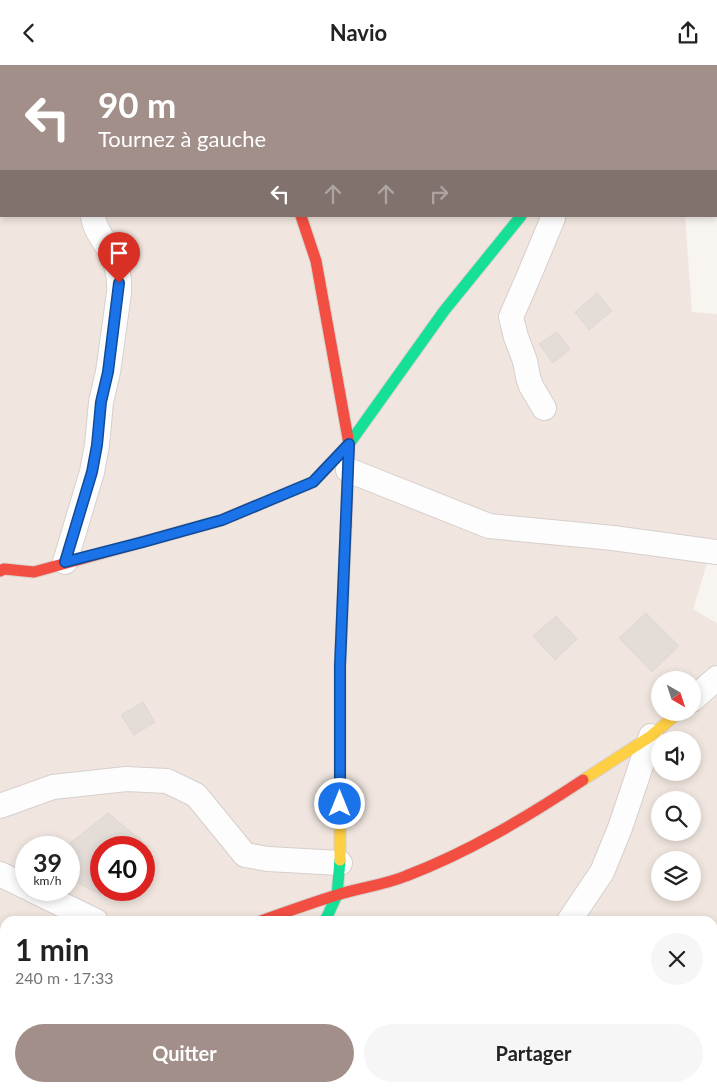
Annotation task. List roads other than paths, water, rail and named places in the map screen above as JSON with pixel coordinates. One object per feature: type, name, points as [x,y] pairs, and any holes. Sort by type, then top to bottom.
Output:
[{"type":"street","points":[[65,562],[92,472],[97,445],[101,402],[108,372],[119,293],[118,269],[93,217]]},
{"type":"street","points":[[301,217],[316,261],[349,444],[340,666],[340,863],[337,895],[327,916]]},
{"type":"street","points":[[0,571],[4,569],[34,571],[222,520],[313,482],[349,444],[444,311],[519,217]]},
{"type":"street","points":[[544,408],[531,387],[525,361],[510,317],[553,217]]},
{"type":"street","points":[[348,470],[489,526],[613,538],[717,552]]},
{"type":"street","points":[[701,692],[717,678]]},
{"type":"street","points":[[657,731],[669,721]]},
{"type":"street","points":[[276,916],[337,895],[405,877],[448,858],[484,840],[556,798],[651,736]]},
{"type":"street","points":[[572,916],[602,872],[620,828],[651,736]]},
{"type":"street","points":[[0,806],[53,787],[126,779],[167,781],[196,795],[245,855],[268,859],[340,863]]},
{"type":"street","points":[[0,873],[15,881]]},
{"type":"street","points":[[55,901],[86,916]]}]
